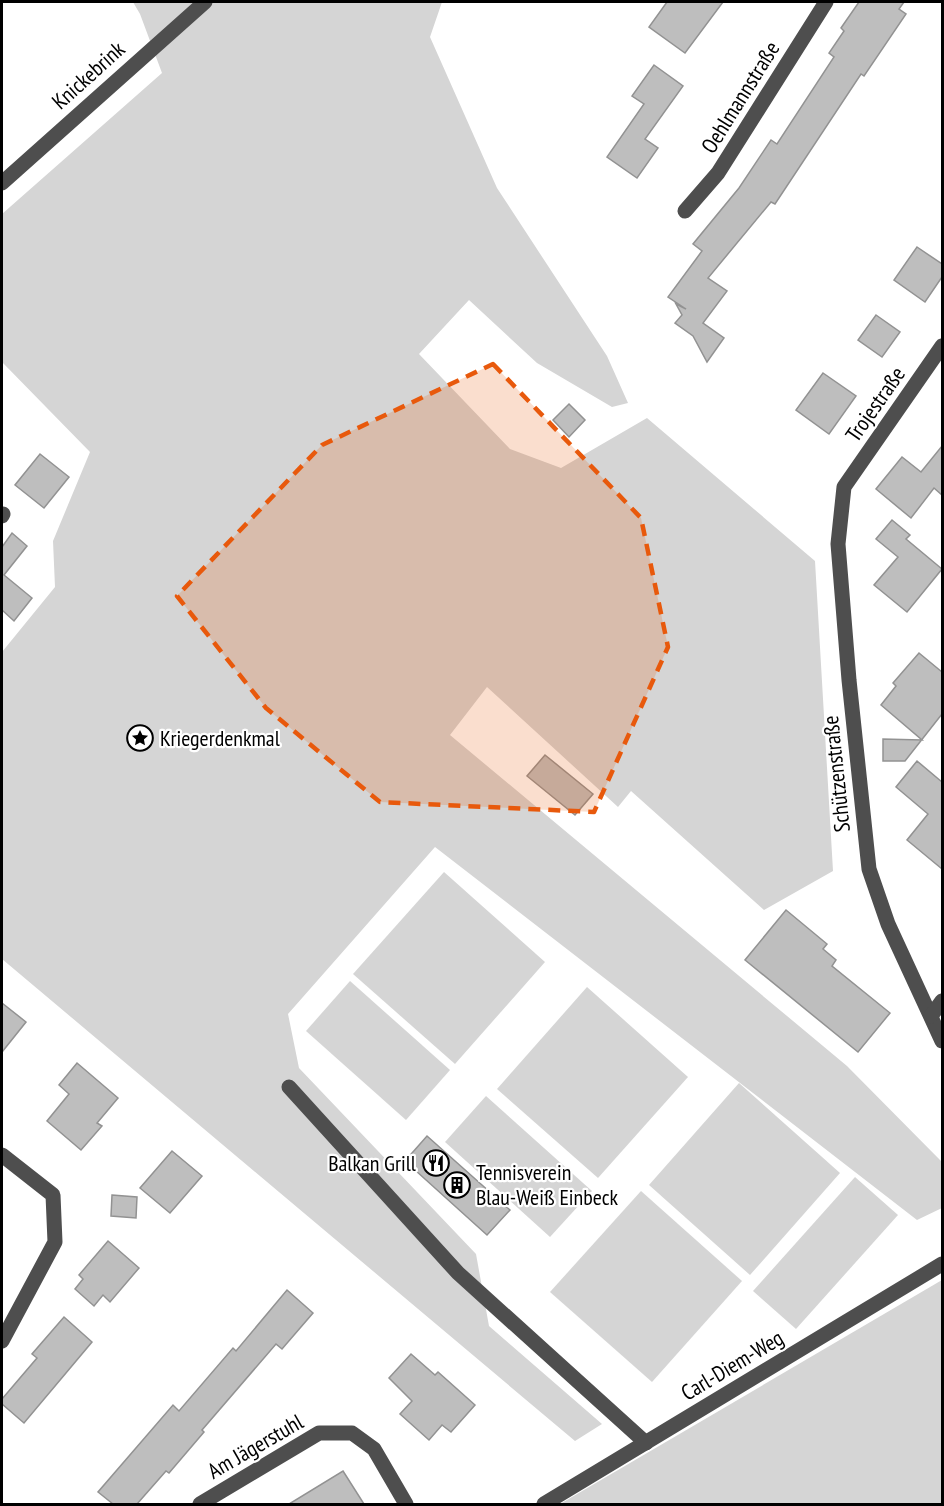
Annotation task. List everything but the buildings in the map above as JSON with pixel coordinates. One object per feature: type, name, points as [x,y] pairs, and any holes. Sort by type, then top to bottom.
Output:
[{"type":"street","name":"Knickebrink","points":[[2,183],[205,2]]},
{"type":"street","name":"Oehlmannstraße","points":[[685,211],[718,172],[826,2]]},
{"type":"street","name":"Trojestraße","points":[[844,487],[942,346]]},
{"type":"street","name":"Schützenstraße","points":[[844,487],[838,544],[849,680],[869,869],[888,924],[942,1041]]},
{"type":"street","points":[[931,1016],[942,1001]]},
{"type":"street","points":[[290,1087],[458,1273],[646,1443]]},
{"type":"street","points":[[2,1155],[53,1195],[55,1242],[2,1341]]},
{"type":"street","name":"Carl-Diem-Weg","points":[[544,1504],[942,1264]]},
{"type":"street","name":"Am Jägerstuhl","points":[[200,1504],[319,1433],[352,1433],[374,1449],[406,1504]]},
{"type":"highlighted area","points":[[493,364],[641,518],[668,647],[594,812],[380,802],[266,708],[177,596],[322,445]]},
{"type":"shaded area","points":[[133,2],[442,2],[430,37],[497,188],[607,356],[628,403],[612,407],[537,363],[469,300],[419,354],[510,449],[561,468],[647,418],[815,561],[833,871],[764,910],[631,791],[618,807],[487,687],[450,735],[847,1066],[942,1162],[942,1208],[917,1220],[435,847],[288,1014],[299,1068],[476,1254],[489,1326],[602,1424],[575,1441],[2,959],[2,652],[55,587],[53,541],[90,452],[2,362],[2,214],[162,73],[140,14]]},
{"type":"shaded area","points":[[444,872],[545,962],[455,1064],[353,974]]},
{"type":"shaded area","points":[[350,981],[450,1070],[406,1120],[306,1031]]},
{"type":"shaded area","points":[[587,987],[688,1077],[598,1178],[497,1089]]},
{"type":"shaded area","points":[[739,1083],[840,1173],[750,1275],[649,1185]]},
{"type":"shaded area","points":[[486,1096],[592,1191],[550,1237],[445,1142]]},
{"type":"shaded area","points":[[855,1177],[898,1215],[796,1329],[753,1291]]},
{"type":"shaded area","points":[[641,1191],[742,1281],[652,1382],[550,1292]]},
{"type":"shaded area","points":[[942,1280],[942,1504],[560,1504]]},
{"type":"place","name":"Kriegerdenkmal","points":[[140,738]]},
{"type":"place","name":"Balkan Grill","points":[[436,1163]]},
{"type":"place","name":"Tennisverein Blau-Weiß Einbeck","points":[[457,1185]]}]
